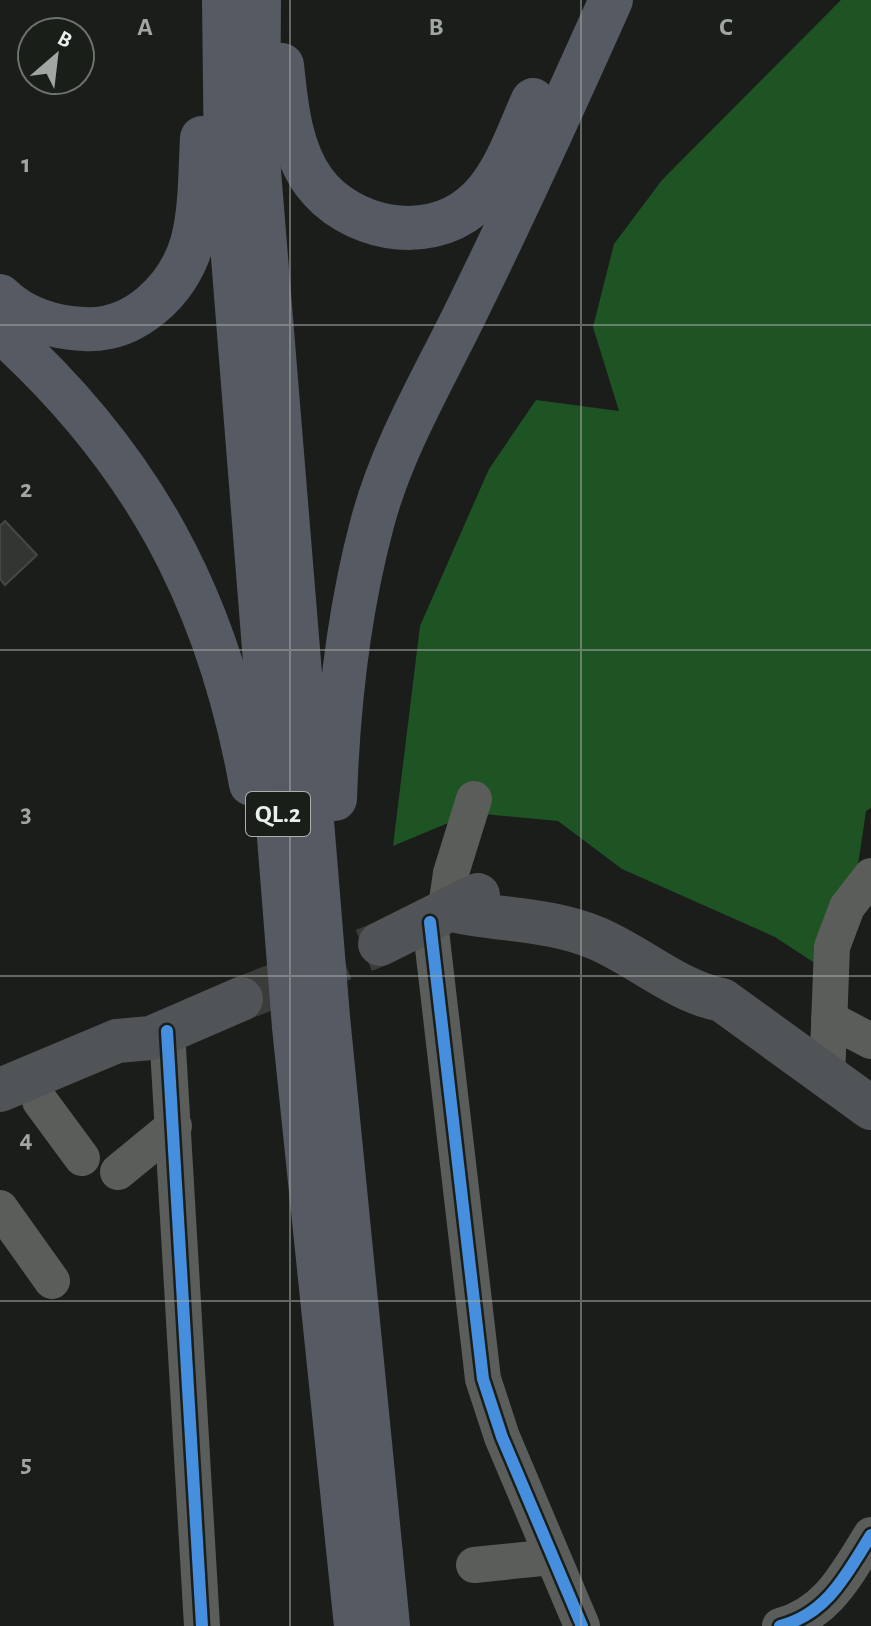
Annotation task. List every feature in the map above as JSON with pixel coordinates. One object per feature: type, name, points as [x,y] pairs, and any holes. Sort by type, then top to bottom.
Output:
[{"type":"highway","points":[[0,296],[11,307],[57,328],[93,330],[131,321],[159,300],[173,280],[191,243],[197,206],[212,0]]},
{"type":"highway","name":"QL.2","points":[[224,0],[226,169],[311,1022],[388,1626]]},
{"type":"highway","name":"QL.2","points":[[259,0],[258,159],[311,1022],[356,1626]]},
{"type":"highway","points":[[275,0],[288,124],[313,181],[337,205],[372,223],[404,230],[440,222],[472,206],[501,171],[579,0]]},
{"type":"highway","points":[[311,1022],[337,714],[353,610],[373,521],[398,452],[530,181],[611,0]]},
{"type":"highway","points":[[0,330],[39,365],[111,447],[162,522],[208,622],[242,734],[311,1022]]},
{"type":"main road","points":[[380,944],[442,915],[472,896],[502,891],[542,894],[574,903],[635,929],[680,955],[710,979],[722,1000],[871,1108]]},
{"type":"main road","points":[[13,1102],[130,1062],[159,1034],[241,999]]},
{"type":"street","points":[[474,799],[451,873],[442,915],[483,1379],[502,1437],[582,1626]]},
{"type":"street","points":[[827,1078],[832,947],[836,929],[847,907],[871,876]]},
{"type":"street","points":[[829,1019],[871,1041]]},
{"type":"street","points":[[159,1034],[174,1126],[202,1626]]},
{"type":"street","points":[[13,1102],[82,1158]]},
{"type":"street","points":[[118,1172],[174,1126]]},
{"type":"street","points":[[0,1208],[52,1281]]},
{"type":"street","points":[[800,1623],[820,1608],[871,1535]]},
{"type":"street","points":[[474,1565],[552,1557]]},
{"type":"green space","points":[[841,0],[871,0],[871,808],[866,811],[853,898],[845,983],[775,937],[622,869],[558,821],[472,813],[393,846],[420,626],[489,469],[536,400],[619,411],[593,327],[614,244],[662,180]]},
{"type":"building","points":[[5,521],[37,555],[5,585],[0,579],[0,526]]},
{"type":"tunnel","points":[[241,999],[380,944]]},
{"type":"cycle path","points":[[430,922],[483,1379],[502,1437],[582,1626]]},
{"type":"cycle path","points":[[167,1031],[202,1626]]},
{"type":"cycle path","points":[[780,1626],[811,1612],[823,1602],[844,1578],[871,1535]]}]
